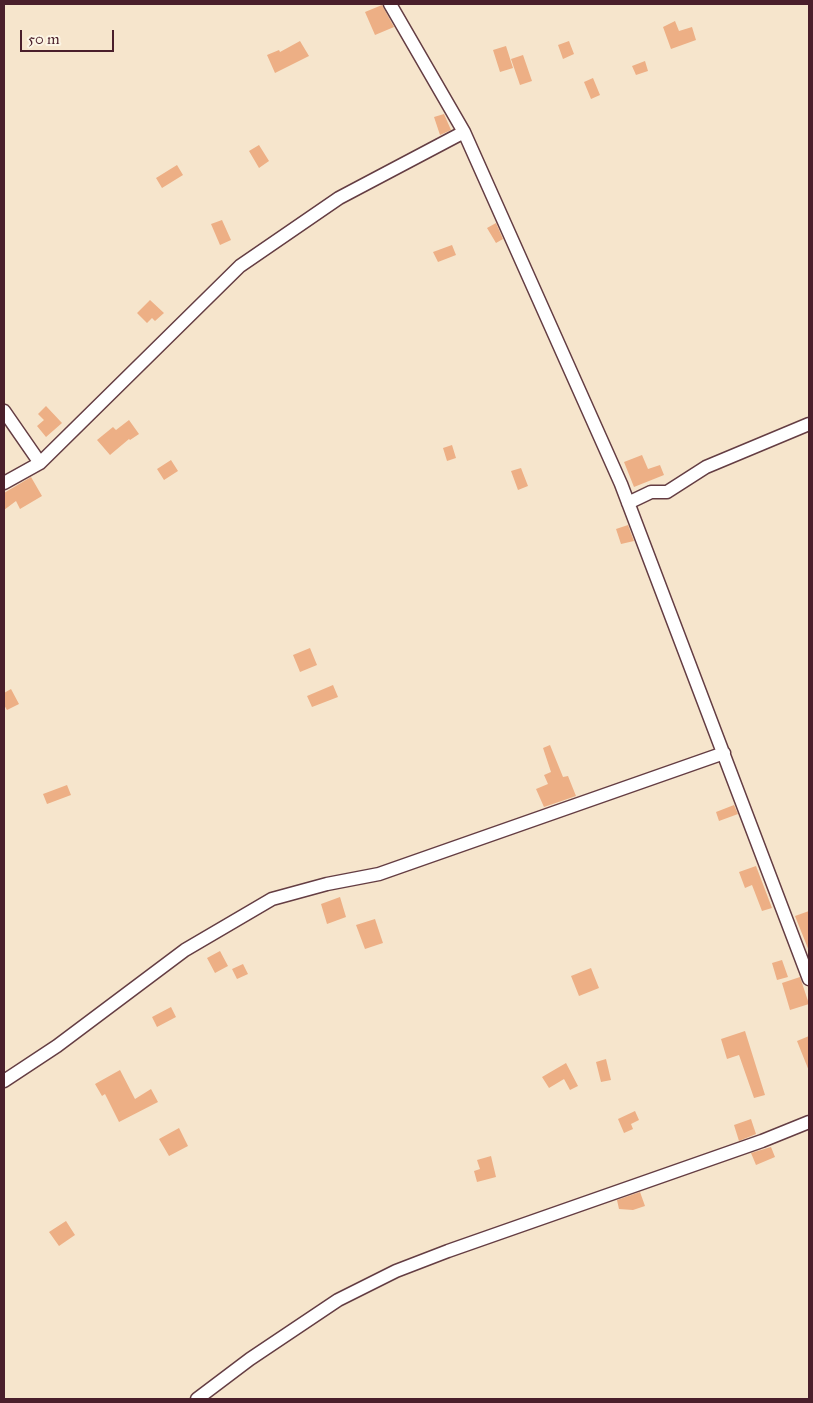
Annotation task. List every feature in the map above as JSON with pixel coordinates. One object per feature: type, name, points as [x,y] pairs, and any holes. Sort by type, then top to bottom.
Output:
[{"type":"street","points":[[390,4],[464,132],[613,466],[809,979]]},
{"type":"street","points":[[4,483],[40,462],[240,266],[339,198],[464,132]]},
{"type":"street","points":[[4,411],[40,462]]},
{"type":"street","points":[[628,503],[651,492],[668,492],[706,468],[809,424]]},
{"type":"street","points":[[4,1081],[57,1046],[186,950],[272,899],[326,884],[379,874],[724,753]]},
{"type":"street","points":[[197,1399],[250,1359],[338,1300],[396,1271],[762,1141],[809,1122]]},
{"type":"building","points":[[382,5],[394,27],[375,35],[365,12]]},
{"type":"building","points":[[675,21],[679,31],[692,27],[696,40],[671,49],[663,27]]},
{"type":"building","points":[[300,41],[309,56],[275,73],[267,55],[279,50],[280,52]]},
{"type":"building","points":[[569,41],[574,54],[563,59],[558,45]]},
{"type":"building","points":[[506,46],[513,68],[500,72],[493,50]]},
{"type":"building","points":[[523,55],[532,81],[520,85],[511,59]]},
{"type":"building","points":[[645,61],[648,71],[636,75],[632,66]]},
{"type":"building","points":[[593,78],[600,95],[591,99],[584,82]]},
{"type":"building","points":[[444,114],[451,130],[440,135],[434,117]]},
{"type":"building","points":[[259,145],[269,161],[259,168],[249,151]]},
{"type":"building","points":[[177,165],[183,175],[162,188],[156,178]]},
{"type":"building","points":[[222,220],[231,240],[220,245],[211,224]]},
{"type":"building","points":[[496,223],[503,239],[496,243],[487,228]]},
{"type":"building","points":[[452,245],[456,255],[438,262],[433,252]]},
{"type":"building","points":[[150,300],[164,313],[155,321],[152,318],[147,323],[137,313]]},
{"type":"building","points":[[46,406],[62,423],[46,437],[37,426],[44,420],[38,414]]},
{"type":"building","points":[[129,420],[139,434],[129,439],[110,455],[97,440],[113,427],[116,430]]},
{"type":"building","points":[[452,445],[456,458],[447,461],[443,448]]},
{"type":"building","points":[[642,455],[648,469],[660,465],[664,475],[634,487],[624,462]]},
{"type":"building","points":[[171,460],[178,471],[164,480],[157,469]]},
{"type":"building","points":[[521,468],[528,486],[518,490],[511,471]]},
{"type":"building","points":[[31,477],[42,496],[20,509],[16,501],[4,510],[4,493]]},
{"type":"building","points":[[628,525],[634,541],[621,544],[616,529]]},
{"type":"building","points":[[310,648],[317,665],[300,672],[293,655]]},
{"type":"building","points":[[333,685],[338,697],[312,707],[307,696]]},
{"type":"building","points":[[11,689],[19,704],[7,710],[4,705],[4,693]]},
{"type":"building","points":[[550,745],[563,777],[568,776],[576,796],[544,807],[536,789],[548,784],[544,775],[551,772],[543,748]]},
{"type":"building","points":[[67,785],[71,795],[47,804],[43,794]]},
{"type":"building","points":[[734,805],[738,814],[719,821],[716,812]]},
{"type":"building","points":[[756,866],[772,908],[762,911],[752,885],[745,888],[739,872]]},
{"type":"building","points":[[340,897],[346,917],[327,924],[321,904]]},
{"type":"building","points":[[809,911],[809,951],[795,916]]},
{"type":"building","points":[[375,919],[383,943],[365,949],[356,925]]},
{"type":"building","points":[[220,951],[228,966],[215,973],[207,958]]},
{"type":"building","points":[[782,960],[788,977],[777,980],[772,963]]},
{"type":"building","points":[[243,964],[248,974],[237,979],[232,969]]},
{"type":"building","points":[[591,968],[599,988],[579,996],[571,976]]},
{"type":"building","points":[[800,977],[809,1004],[790,1010],[782,983]]},
{"type":"building","points":[[171,1007],[176,1017],[157,1027],[152,1017]]},
{"type":"building","points":[[745,1031],[765,1095],[754,1098],[739,1055],[727,1059],[721,1039]]},
{"type":"building","points":[[809,1036],[809,1071],[797,1041]]},
{"type":"building","points":[[606,1059],[611,1080],[601,1082],[596,1062]]},
{"type":"building","points":[[566,1063],[578,1086],[570,1090],[564,1079],[549,1088],[542,1077]]},
{"type":"building","points":[[120,1070],[135,1099],[151,1089],[158,1102],[119,1122],[105,1094],[102,1096],[95,1084]]},
{"type":"building","points":[[635,1111],[639,1120],[631,1124],[633,1129],[624,1133],[618,1119]]},
{"type":"building","points":[[751,1119],[756,1134],[739,1141],[734,1125]]},
{"type":"building","points":[[179,1128],[188,1146],[169,1156],[159,1139]]},
{"type":"building","points":[[771,1147],[775,1157],[756,1165],[751,1153]]},
{"type":"building","points":[[491,1156],[496,1177],[477,1182],[474,1171],[480,1169],[477,1160]]},
{"type":"building","points":[[640,1192],[645,1206],[633,1210],[619,1209],[617,1200]]},
{"type":"building","points":[[66,1221],[75,1235],[59,1246],[49,1232]]}]
